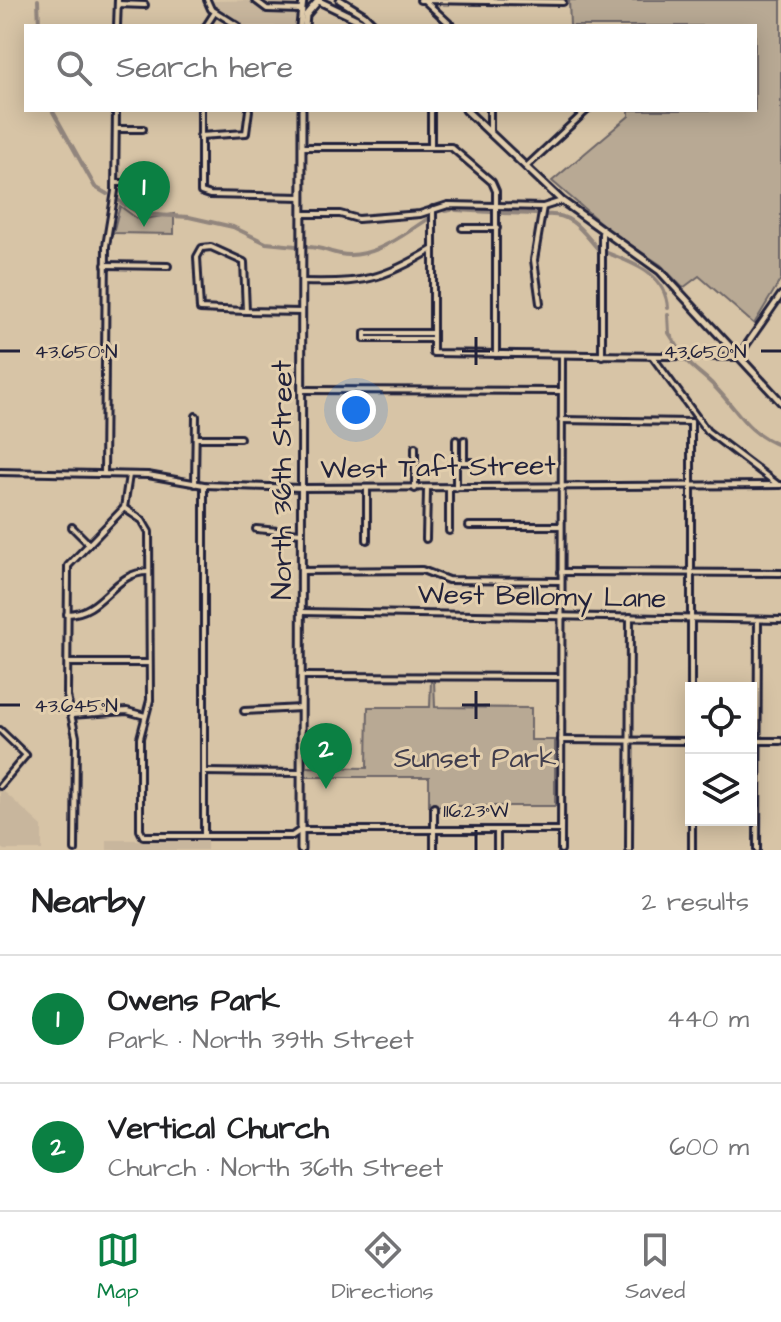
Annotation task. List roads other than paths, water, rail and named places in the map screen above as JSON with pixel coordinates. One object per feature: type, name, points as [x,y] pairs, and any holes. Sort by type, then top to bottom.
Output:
[{"type":"street","points":[[207,0],[215,12],[235,24]]},
{"type":"street","points":[[255,0],[267,9],[304,12],[318,0],[369,24]]},
{"type":"street","points":[[302,24],[303,0]]},
{"type":"street","points":[[340,0],[364,15],[371,24]]},
{"type":"street","points":[[422,0],[563,2]]},
{"type":"street","points":[[422,0],[450,24]]},
{"type":"street","points":[[117,24],[118,2],[145,5]]},
{"type":"street","points":[[207,24],[215,12]]},
{"type":"street","points":[[104,474],[105,265],[116,183],[116,112]]},
{"type":"street","points":[[201,112],[201,192],[210,195],[302,197]]},
{"type":"street","points":[[200,136],[246,133],[249,112]]},
{"type":"street","name":"North 36th Street","points":[[301,850],[302,112]]},
{"type":"street","points":[[431,112],[431,147]]},
{"type":"street","points":[[468,112],[562,201],[602,233],[660,271],[781,402]]},
{"type":"street","points":[[490,112],[490,133]]},
{"type":"street","points":[[526,167],[585,112]]},
{"type":"street","points":[[116,129],[143,129]]},
{"type":"street","points":[[302,147],[451,147],[461,152],[492,182],[497,228],[496,354]]},
{"type":"street","points":[[116,183],[140,185],[148,190]]},
{"type":"street","points":[[302,214],[340,214],[358,219],[386,214],[420,214],[433,209],[543,207],[562,201]]},
{"type":"street","points":[[540,303],[534,260],[543,207]]},
{"type":"street","points":[[433,209],[433,353],[738,357]]},
{"type":"street","points":[[462,228],[497,228]]},
{"type":"street","points":[[602,233],[602,356]]},
{"type":"street","points":[[246,311],[244,262],[211,247],[202,248],[197,257],[200,309],[246,311],[302,312]]},
{"type":"street","points":[[302,282],[369,280],[401,269],[433,249]]},
{"type":"street","points":[[105,265],[168,266]]},
{"type":"street","points":[[738,357],[781,295]]},
{"type":"street","points":[[365,333],[433,336],[365,339],[365,333]]},
{"type":"street","points":[[561,850],[562,355]]},
{"type":"street","points":[[652,356],[693,420],[727,450],[780,485]]},
{"type":"street","points":[[302,390],[561,391]]},
{"type":"street","points":[[195,484],[196,416]]},
{"type":"street","points":[[561,420],[693,420]]},
{"type":"street","points":[[691,682],[690,486],[693,420]]},
{"type":"street","points":[[196,438],[240,438]]},
{"type":"street","points":[[456,440],[456,488]]},
{"type":"street","points":[[464,440],[464,462]]},
{"type":"street","points":[[415,447],[415,489]]},
{"type":"street","points":[[456,462],[471,462]]},
{"type":"street","name":"West Taft Street","points":[[0,472],[129,475],[165,477],[204,485],[301,488],[780,485]]},
{"type":"street","points":[[75,850],[76,737],[67,663],[68,566],[124,508],[129,475]]},
{"type":"street","points":[[204,485],[204,836]]},
{"type":"street","points":[[367,489],[367,540]]},
{"type":"street","points":[[426,539],[427,489]]},
{"type":"street","points":[[449,489],[449,531]]},
{"type":"street","points":[[124,508],[148,527],[150,700],[140,738],[140,830],[143,836],[292,836],[301,830],[561,830]]},
{"type":"street","points":[[469,526],[561,526]]},
{"type":"street","points":[[72,527],[89,544]]},
{"type":"street","points":[[256,529],[301,533]]},
{"type":"street","points":[[301,571],[422,570],[448,580],[561,581]]},
{"type":"street","points":[[67,614],[81,614],[95,607],[127,574],[149,572]]},
{"type":"street","points":[[561,572],[781,573]]},
{"type":"street","points":[[95,607],[101,613]]},
{"type":"street","name":"West Bellomy Lane","points":[[301,612],[781,620]]},
{"type":"street","points":[[629,850],[630,617]]},
{"type":"street","points":[[756,682],[758,620]]},
{"type":"street","points":[[67,663],[149,663]]},
{"type":"street","points":[[301,676],[561,677]]},
{"type":"street","points":[[244,711],[301,708]]},
{"type":"street","points":[[71,715],[127,711],[145,716]]},
{"type":"street","points":[[0,730],[24,751],[26,758],[0,786]]},
{"type":"street","points":[[561,740],[685,741]]},
{"type":"street","points":[[757,741],[781,741]]},
{"type":"street","points":[[754,754],[757,850]]},
{"type":"street","points":[[204,772],[301,773]]},
{"type":"street","points":[[434,807],[434,850]]},
{"type":"street","points":[[692,826],[692,850]]},
{"type":"street","points":[[497,831],[497,850]]},
{"type":"waterway","points":[[38,0],[39,24]]},
{"type":"waterway","points":[[53,112],[95,187],[107,194]]},
{"type":"waterway","points":[[119,201],[140,214],[189,217],[233,227],[266,243],[296,246]]},
{"type":"waterway","points":[[445,211],[451,210]]},
{"type":"waterway","points":[[456,210],[491,212]]},
{"type":"waterway","points":[[502,213],[538,214]]},
{"type":"waterway","points":[[546,215],[570,220],[598,249]]},
{"type":"waterway","points":[[308,247],[340,254],[364,253],[387,245],[428,219]]},
{"type":"waterway","points":[[605,252],[636,265],[654,278],[666,296],[668,308]]},
{"type":"waterway","points":[[668,315],[669,333],[683,355]]},
{"type":"waterway","points":[[685,359],[751,427],[781,446]]},
{"type":"place","name":"Owens Park","points":[[144,227]]},
{"type":"place","name":"Vertical Church","points":[[326,789]]},
{"type":"park label","name":"Sunset Park","points":[[475,757]]}]
